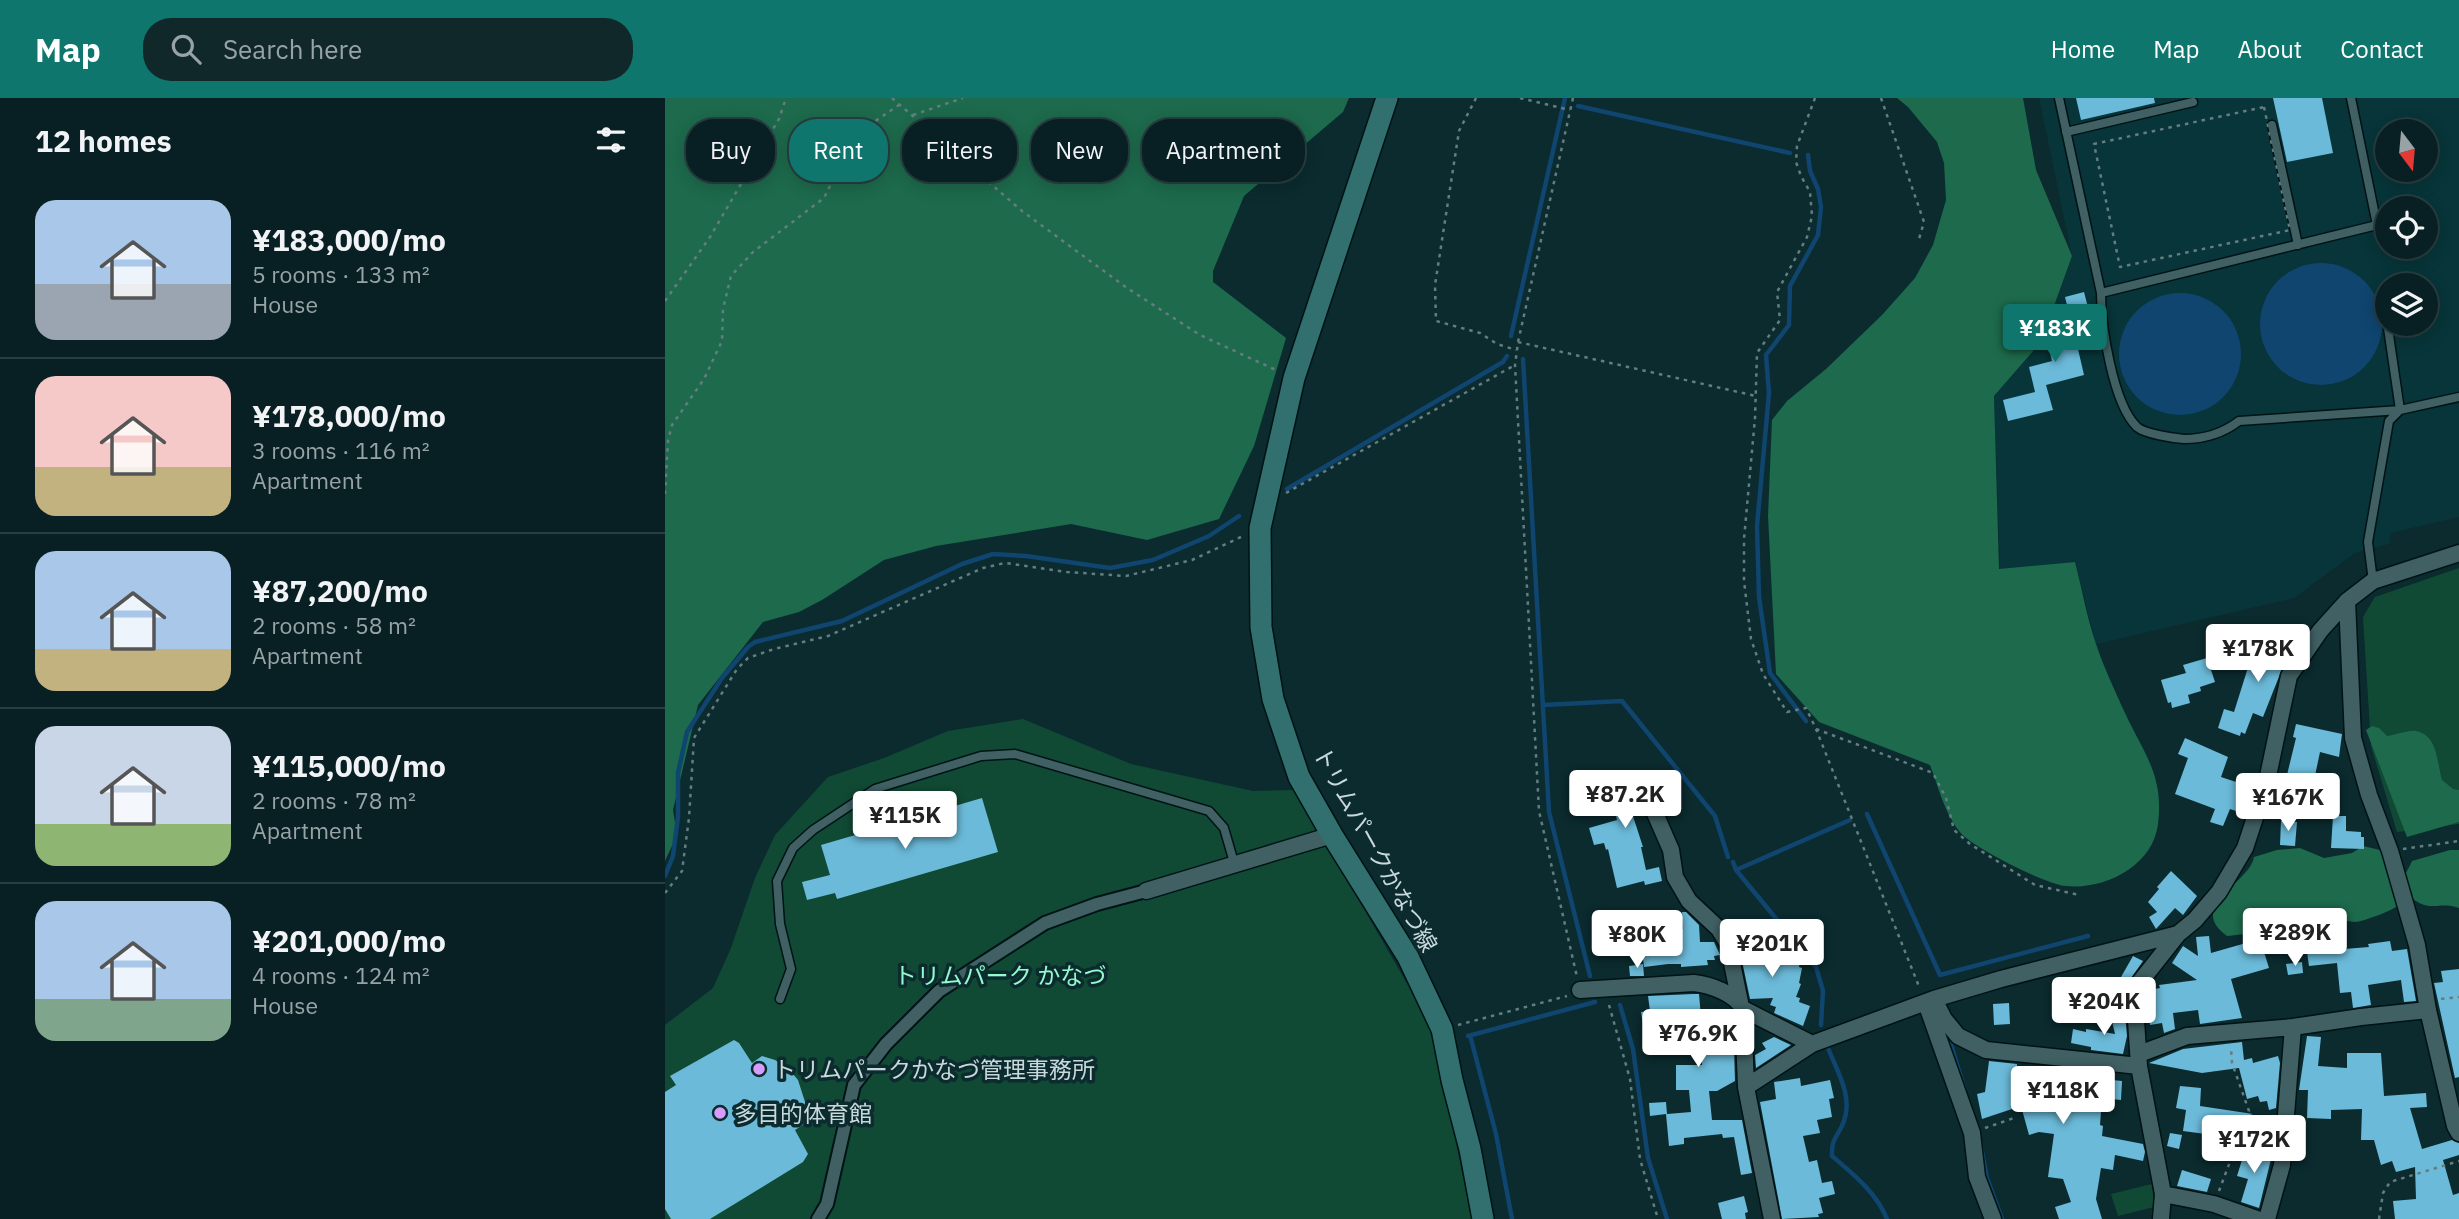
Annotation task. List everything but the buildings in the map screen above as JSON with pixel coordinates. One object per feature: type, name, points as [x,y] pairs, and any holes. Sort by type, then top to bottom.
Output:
[{"type":"main road","name":"トリムパークかなづ線","points":[[1387,98],[1294,378],[1260,528],[1262,627],[1273,699],[1299,777],[1408,957],[1442,1029],[1483,1219]]},
{"type":"street","points":[[2161,1219],[2163,1194],[2139,1060],[2135,1005],[2140,982],[2178,934],[2195,920],[2219,892],[2245,848],[2267,781],[2289,676],[2320,631],[2347,601],[2373,581],[2459,554]]},
{"type":"street","points":[[2347,601],[2353,738],[2417,945],[2428,1010],[2455,1126],[2459,1133]]},
{"type":"street","points":[[1654,811],[1671,850],[1675,877],[1689,901],[1719,929],[1728,944],[1741,1006],[1746,1087],[1772,1219]]},
{"type":"street","points":[[818,1219],[827,1204],[854,1085],[886,1044],[939,991],[1045,923],[1097,904],[1235,866],[1332,835]]},
{"type":"street","points":[[1746,1087],[1812,1044],[1930,1001],[2001,979],[2178,934]]},
{"type":"street","points":[[1576,992],[1693,983],[1709,985],[1741,1006],[1812,1044]]},
{"type":"street","points":[[1930,1001],[1958,1036],[1986,1050],[2139,1060],[2187,1035],[2293,1027],[2428,1010]]},
{"type":"street","points":[[1930,1001],[1972,1133],[1977,1177],[1993,1219]]},
{"type":"street","points":[[2267,1219],[2282,1165],[2293,1027]]},
{"type":"street","points":[[2163,1194],[2214,1204],[2257,1219]]},
{"type":"lane","points":[[2059,98],[2101,293],[2101,323],[2109,360],[2126,410],[2138,429],[2173,438],[2202,439],[2227,430],[2239,421],[2400,410],[2459,397]]},
{"type":"lane","points":[[2101,293],[2377,225],[2351,98]]},
{"type":"lane","points":[[2066,132],[2193,102]]},
{"type":"lane","points":[[2271,125],[2298,245]]},
{"type":"lane","points":[[2389,336],[2400,410]]},
{"type":"lane","points":[[2373,581],[2368,542],[2389,421],[2400,410]]},
{"type":"lane","points":[[780,999],[791,970],[780,924],[777,881],[793,848],[813,830],[875,789],[981,756],[1015,754],[1209,811],[1224,828],[1235,866]]},
{"type":"path","points":[[665,302],[710,237],[779,119],[786,98]]},
{"type":"path","points":[[892,98],[1022,211],[1127,288],[1200,335],[1294,378]]},
{"type":"path","points":[[912,115],[963,98]]},
{"type":"path","points":[[1476,98],[1459,131],[1435,285],[1436,321],[1480,333],[1497,344],[1517,350]]},
{"type":"path","points":[[1520,98],[1570,110]]},
{"type":"path","points":[[1442,1029],[1576,992],[1539,811],[1515,365],[1573,98]]},
{"type":"path","points":[[1815,98],[1797,146],[1796,162],[1810,192],[1812,216],[1807,237],[1777,292],[1780,320],[1757,353],[1744,539],[1744,581],[1751,639],[1763,674],[1787,712],[1806,708],[1930,1001]]},
{"type":"path","points":[[1881,98],[1924,222],[1919,239]]},
{"type":"path","points":[[665,494],[668,441],[673,425],[704,379],[722,341],[723,309],[731,276],[753,252],[824,198],[833,180],[836,165],[834,150],[838,140],[871,124],[900,105]]},
{"type":"path","points":[[2264,107],[2290,230],[2120,267],[2094,144],[2264,107]]},
{"type":"path","points":[[1518,342],[1756,396]]},
{"type":"path","points":[[1266,505],[1515,365]]},
{"type":"path","points":[[665,893],[682,871],[689,818],[694,738],[737,669],[748,658],[828,636],[943,583],[983,568],[1005,563],[1067,572],[1126,576],[1192,560],[1260,528]]},
{"type":"path","points":[[1816,729],[1933,773],[1946,798],[1954,830],[1969,844],[2035,885],[2079,895]]},
{"type":"path","points":[[2390,851],[2459,841]]},
{"type":"path","points":[[1607,998],[1630,1079],[1640,1159],[1658,1219]]},
{"type":"path","points":[[2214,1204],[2249,1111],[2232,1063],[2230,1031]]},
{"type":"path","points":[[1972,1133],[2014,1118]]},
{"type":"path","points":[[2379,1219],[2383,1193],[2390,1182],[2459,1161]]},
{"type":"shaded area","points":[[2039,98],[2459,98],[2459,517],[2391,533],[2389,544],[2355,553],[2294,598],[2096,644],[2075,562],[2000,570],[1994,396],[2041,342],[2072,256]]},
{"type":"green space","points":[[665,98],[1349,98],[1343,112],[1305,144],[1305,119],[1142,119],[1142,182],[1260,182],[1244,196],[1213,271],[1213,282],[1286,338],[1254,446],[1219,519],[1147,540],[1071,524],[936,546],[884,560],[799,612],[763,622],[698,705],[673,810],[677,835],[665,861]]},
{"type":"green space","points":[[1897,98],[2023,98],[2036,170],[2072,256],[2041,342],[1994,396],[1999,569],[2075,562],[2099,653],[2151,765],[2159,807],[2154,839],[2137,863],[2125,872],[2096,884],[2056,884],[2014,866],[1973,843],[1953,822],[1930,765],[1819,722],[1776,674],[1768,516],[1772,420],[1787,401],[1826,369],[1882,315],[1915,278],[1933,245],[1946,200],[1944,163],[1937,142]]},
{"type":"green space","points":[[2459,568],[2459,824],[2397,832],[2371,746],[2363,617],[2375,597]]},
{"type":"green space","name":"トリムパーク かなづ","points":[[1023,719],[1131,764],[1253,791],[1295,790],[1431,1025],[1472,1219],[665,1219],[665,1025],[713,988],[731,948],[755,878],[775,835],[828,777],[884,758],[948,731]]},
{"type":"green space","points":[[2372,726],[2379,728],[2387,736],[2416,731],[2429,738],[2442,780],[2453,789],[2459,790],[2459,822],[2407,837],[2366,730]]},
{"type":"green space","points":[[2363,846],[2380,850],[2389,861],[2400,904],[2392,909],[2355,922],[2328,922],[2286,945],[2276,944],[2256,934],[2227,936],[2216,925],[2213,915],[2216,905],[2250,867],[2254,857],[2277,850],[2300,848],[2324,858],[2352,853]]},
{"type":"green space","points":[[2459,850],[2459,908],[2432,906],[2416,901],[2408,893],[2404,883],[2412,861]]},
{"type":"green space","points":[[2152,1184],[2154,1207],[2118,1216],[2111,1194]]},
{"type":"water","points":[[2309,264],[2333,264],[2355,273],[2375,297],[2375,336],[2381,336],[2372,358],[2355,375],[2333,384],[2309,384],[2287,375],[2270,358],[2261,336],[2261,312],[2270,290],[2287,273]]},
{"type":"water","points":[[2180,293],[2203,298],[2223,311],[2236,331],[2241,354],[2236,377],[2223,397],[2203,410],[2180,415],[2157,410],[2137,397],[2124,377],[2119,354],[2124,331],[2137,311],[2157,298]]},
{"type":"waterway","points":[[1511,336],[1565,98]]},
{"type":"waterway","points":[[1578,106],[1790,153]]},
{"type":"waterway","points":[[1806,721],[1770,673],[1759,597],[1757,526],[1769,393],[1766,355],[1789,325],[1790,286],[1818,235],[1821,207],[1808,155]]},
{"type":"waterway","points":[[1287,489],[1503,362],[1507,356]]},
{"type":"waterway","points":[[1523,359],[1549,812],[1590,976]]},
{"type":"waterway","points":[[665,876],[673,856],[678,817],[678,773],[687,732],[722,678],[755,642],[842,621],[962,564],[993,554],[1110,568],[1153,560],[1209,536],[1239,516]]},
{"type":"waterway","points":[[1543,705],[1622,701],[1715,816],[1728,857]]},
{"type":"waterway","points":[[1867,814],[1940,975],[2088,936]]},
{"type":"waterway","points":[[1733,862],[1736,870],[1850,820]]},
{"type":"waterway","points":[[1736,870],[1816,967],[1823,991],[1821,1025]]},
{"type":"waterway","points":[[1468,1036],[1595,1002]]},
{"type":"waterway","points":[[1620,1005],[1633,1049],[1648,1158],[1667,1219]]},
{"type":"waterway","points":[[1471,1039],[1496,1134],[1512,1219]]},
{"type":"waterway","points":[[1950,1041],[1965,1091]]},
{"type":"waterway","points":[[1828,1048],[1843,1084],[1847,1102],[1844,1121],[1834,1141],[1832,1156],[1870,1192],[1887,1219]]},
{"type":"waterway","points":[[1979,1136],[1987,1178],[2002,1219]]},
{"type":"place","name":"トリムパークかなづ管理事務所","points":[[759,1069]]},
{"type":"place","name":"多目的体育館","points":[[720,1113]]}]
